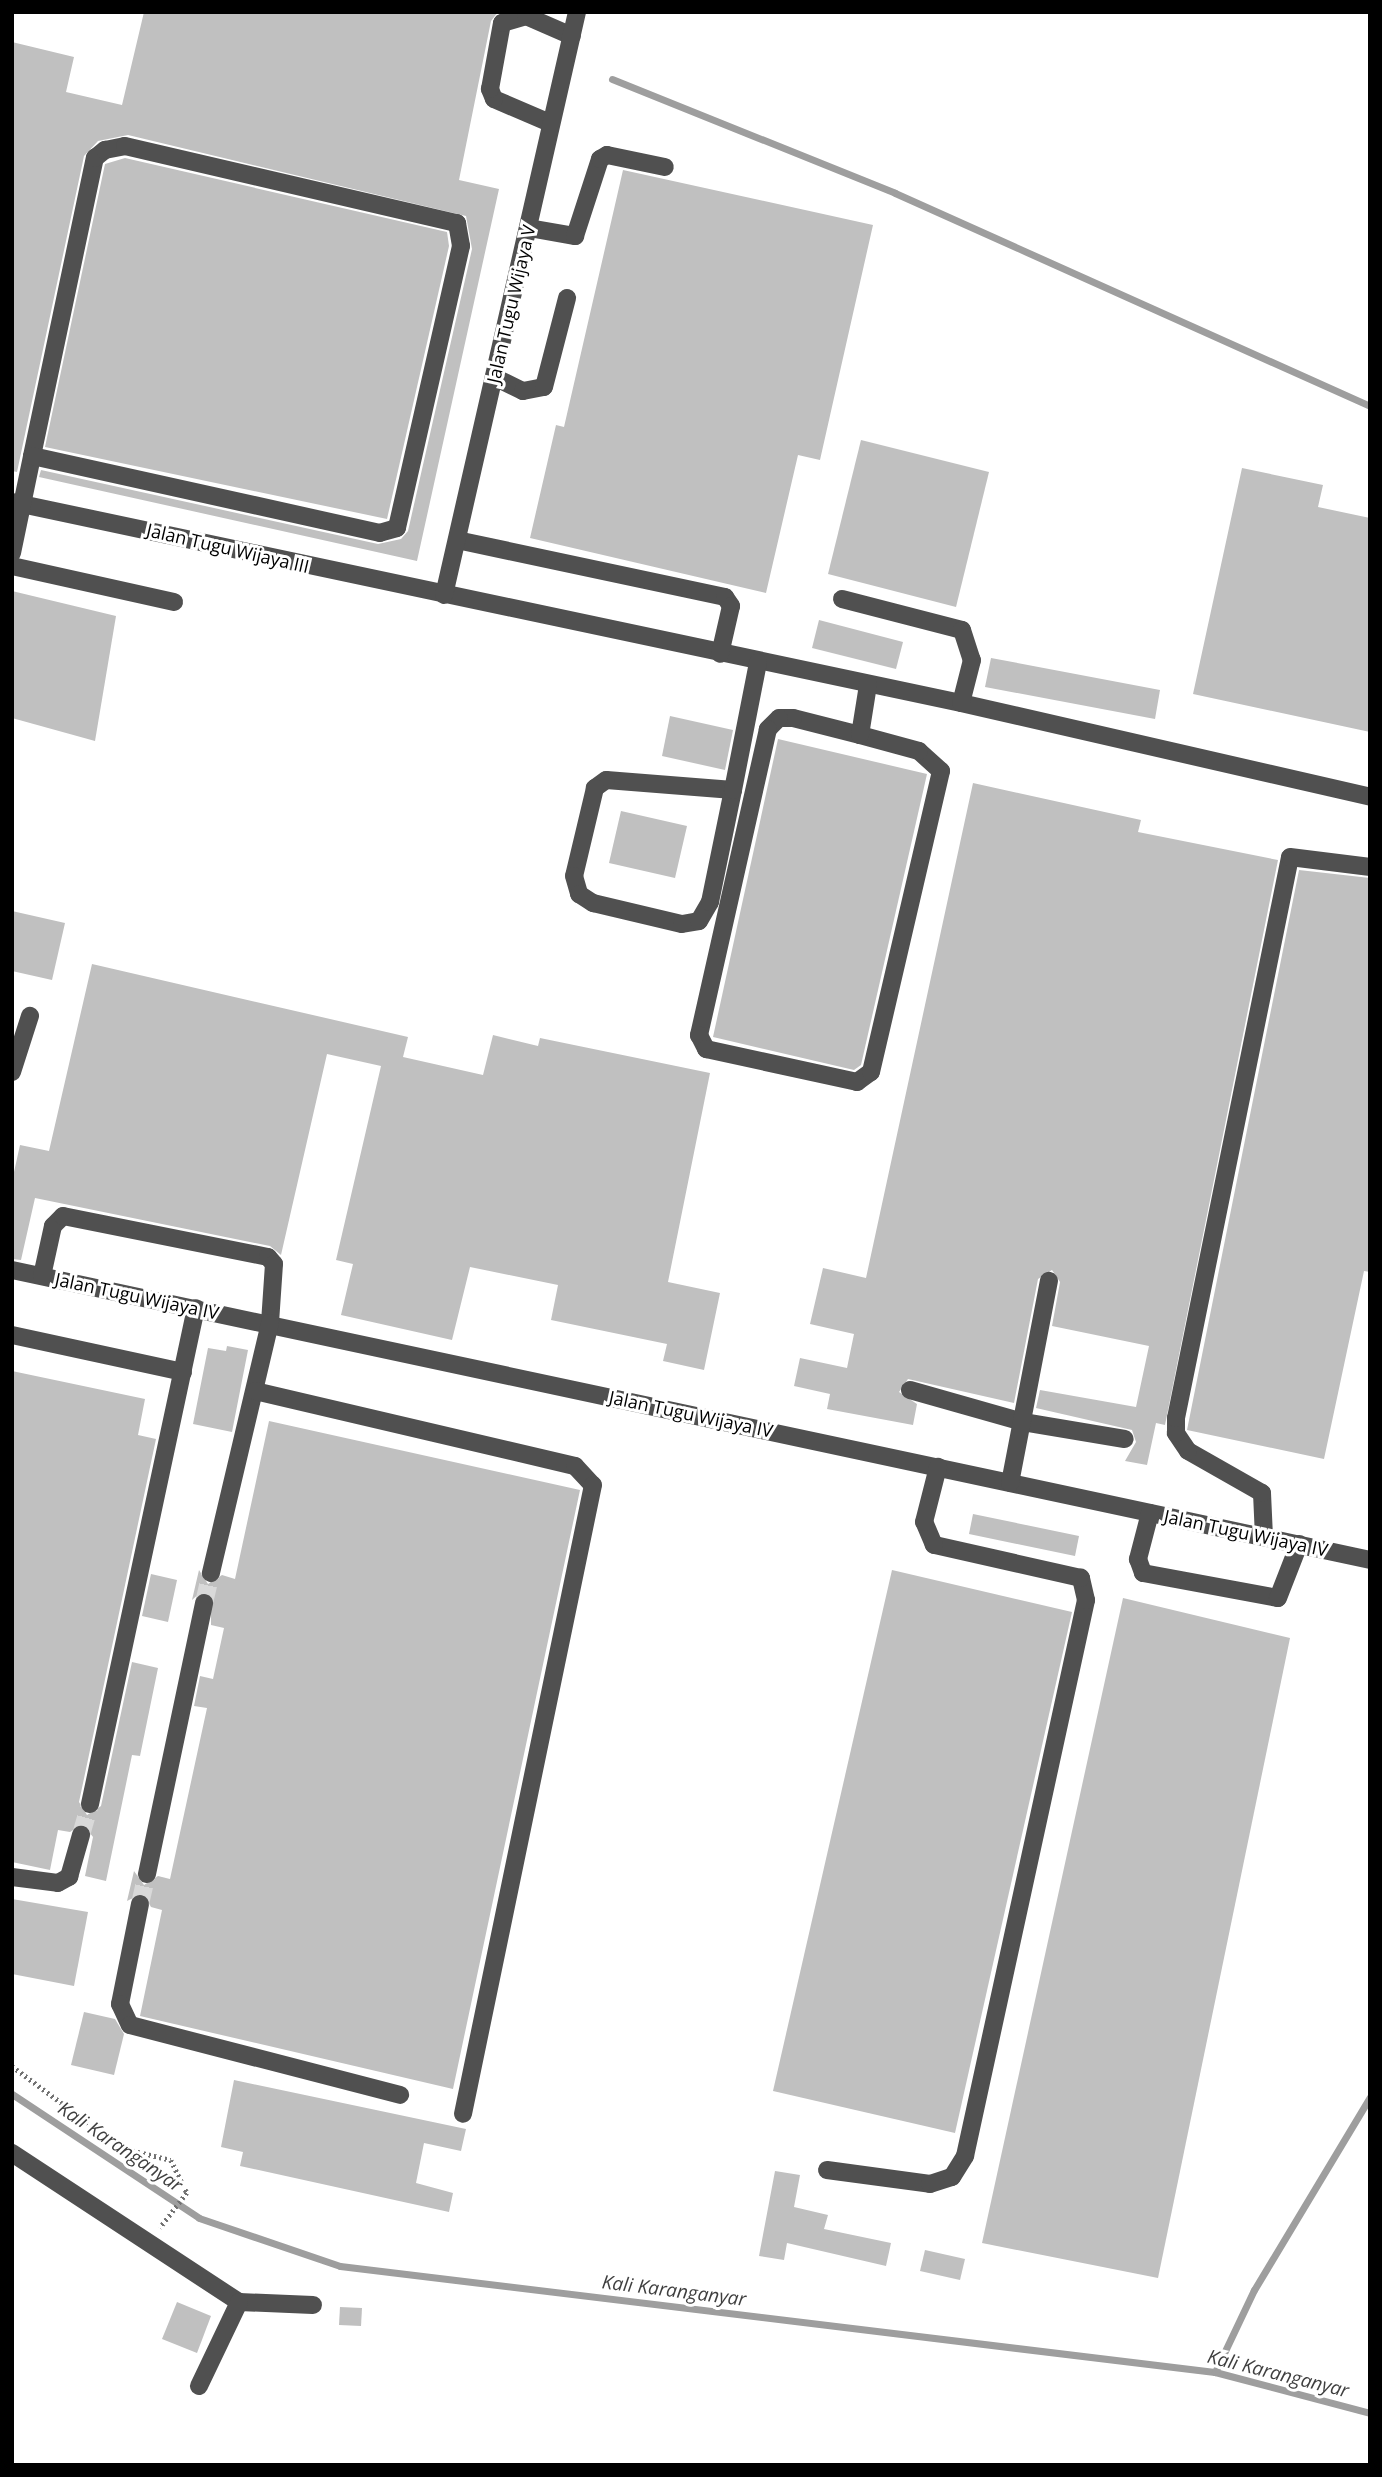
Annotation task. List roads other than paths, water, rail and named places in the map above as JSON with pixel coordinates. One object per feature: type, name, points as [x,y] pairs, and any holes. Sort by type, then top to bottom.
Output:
[{"type":"street","name":"Jalan Tugu Wijaya V","points":[[444,595],[577,12]]},
{"type":"street","points":[[550,123],[494,99],[490,89],[502,23],[526,16],[572,36]]},
{"type":"street","points":[[12,553],[17,503],[32,456],[95,158],[105,150],[125,146],[457,223],[461,246],[397,528],[380,533],[32,456]]},
{"type":"street","points":[[529,228],[575,236],[600,159],[607,155],[666,167]]},
{"type":"street","points":[[494,377],[523,391],[544,387],[567,298]]},
{"type":"street","name":"Jalan Tugu Wijaya III","points":[[17,503],[961,704],[1370,797]]},
{"type":"street","points":[[457,540],[725,597],[731,606],[720,654]]},
{"type":"street","points":[[12,566],[174,602]]},
{"type":"street","points":[[842,599],[962,630],[972,660],[961,704]]},
{"type":"street","points":[[733,790],[606,780],[595,788],[573,876],[579,894],[593,903],[682,924],[699,920],[710,902],[733,790],[758,662]]},
{"type":"street","points":[[860,735],[868,685]]},
{"type":"street","points":[[779,718],[793,718],[860,735],[919,751],[941,771],[871,1072],[857,1082],[706,1049],[699,1035],[768,729],[779,718]]},
{"type":"street","points":[[1264,1536],[1262,1493],[1188,1451],[1176,1433],[1176,1418],[1290,857],[1370,867]]},
{"type":"street","points":[[12,1072],[30,1016]]},
{"type":"street","points":[[42,1276],[53,1226],[63,1216],[268,1257],[274,1264],[270,1323],[211,1573]]},
{"type":"street","name":"Jalan Tugu Wijaya IV","points":[[12,1270],[1370,1560]]},
{"type":"street","points":[[1010,1483],[1049,1281]]},
{"type":"street","points":[[90,1804],[195,1308]]},
{"type":"street","points":[[12,1335],[183,1372]]},
{"type":"street","points":[[910,1390],[1023,1422],[1125,1439]]},
{"type":"street","points":[[256,1391],[575,1466],[593,1485],[463,2114]]},
{"type":"street","points":[[827,2171],[930,2184],[952,2177],[965,2156],[1086,1600],[1081,1578],[934,1545],[924,1522],[938,1467]]},
{"type":"street","points":[[1150,1513],[1138,1559],[1143,1573],[1278,1598],[1299,1544]]},
{"type":"street","points":[[147,1874],[204,1603]]},
{"type":"street","points":[[12,1877],[58,1883],[69,1877],[81,1835]]},
{"type":"street","points":[[140,1904],[120,2004],[130,2025],[400,2095]]},
{"type":"street","points":[[12,2153],[239,2302],[313,2305]]},
{"type":"street","points":[[200,2386],[239,2302]]},
{"type":"waterway","points":[[612,79],[895,193],[1370,406]]},
{"type":"waterway","name":"Kali Karanganyar","points":[[12,2094],[199,2218],[340,2266],[1215,2372],[1370,2413]]},
{"type":"waterway","points":[[1215,2372],[1254,2290],[1370,2097]]},
{"type":"tunnel","points":[[204,1603],[211,1573]]},
{"type":"tunnel","points":[[81,1835],[90,1804]]},
{"type":"tunnel","points":[[140,1904],[147,1874]]}]
